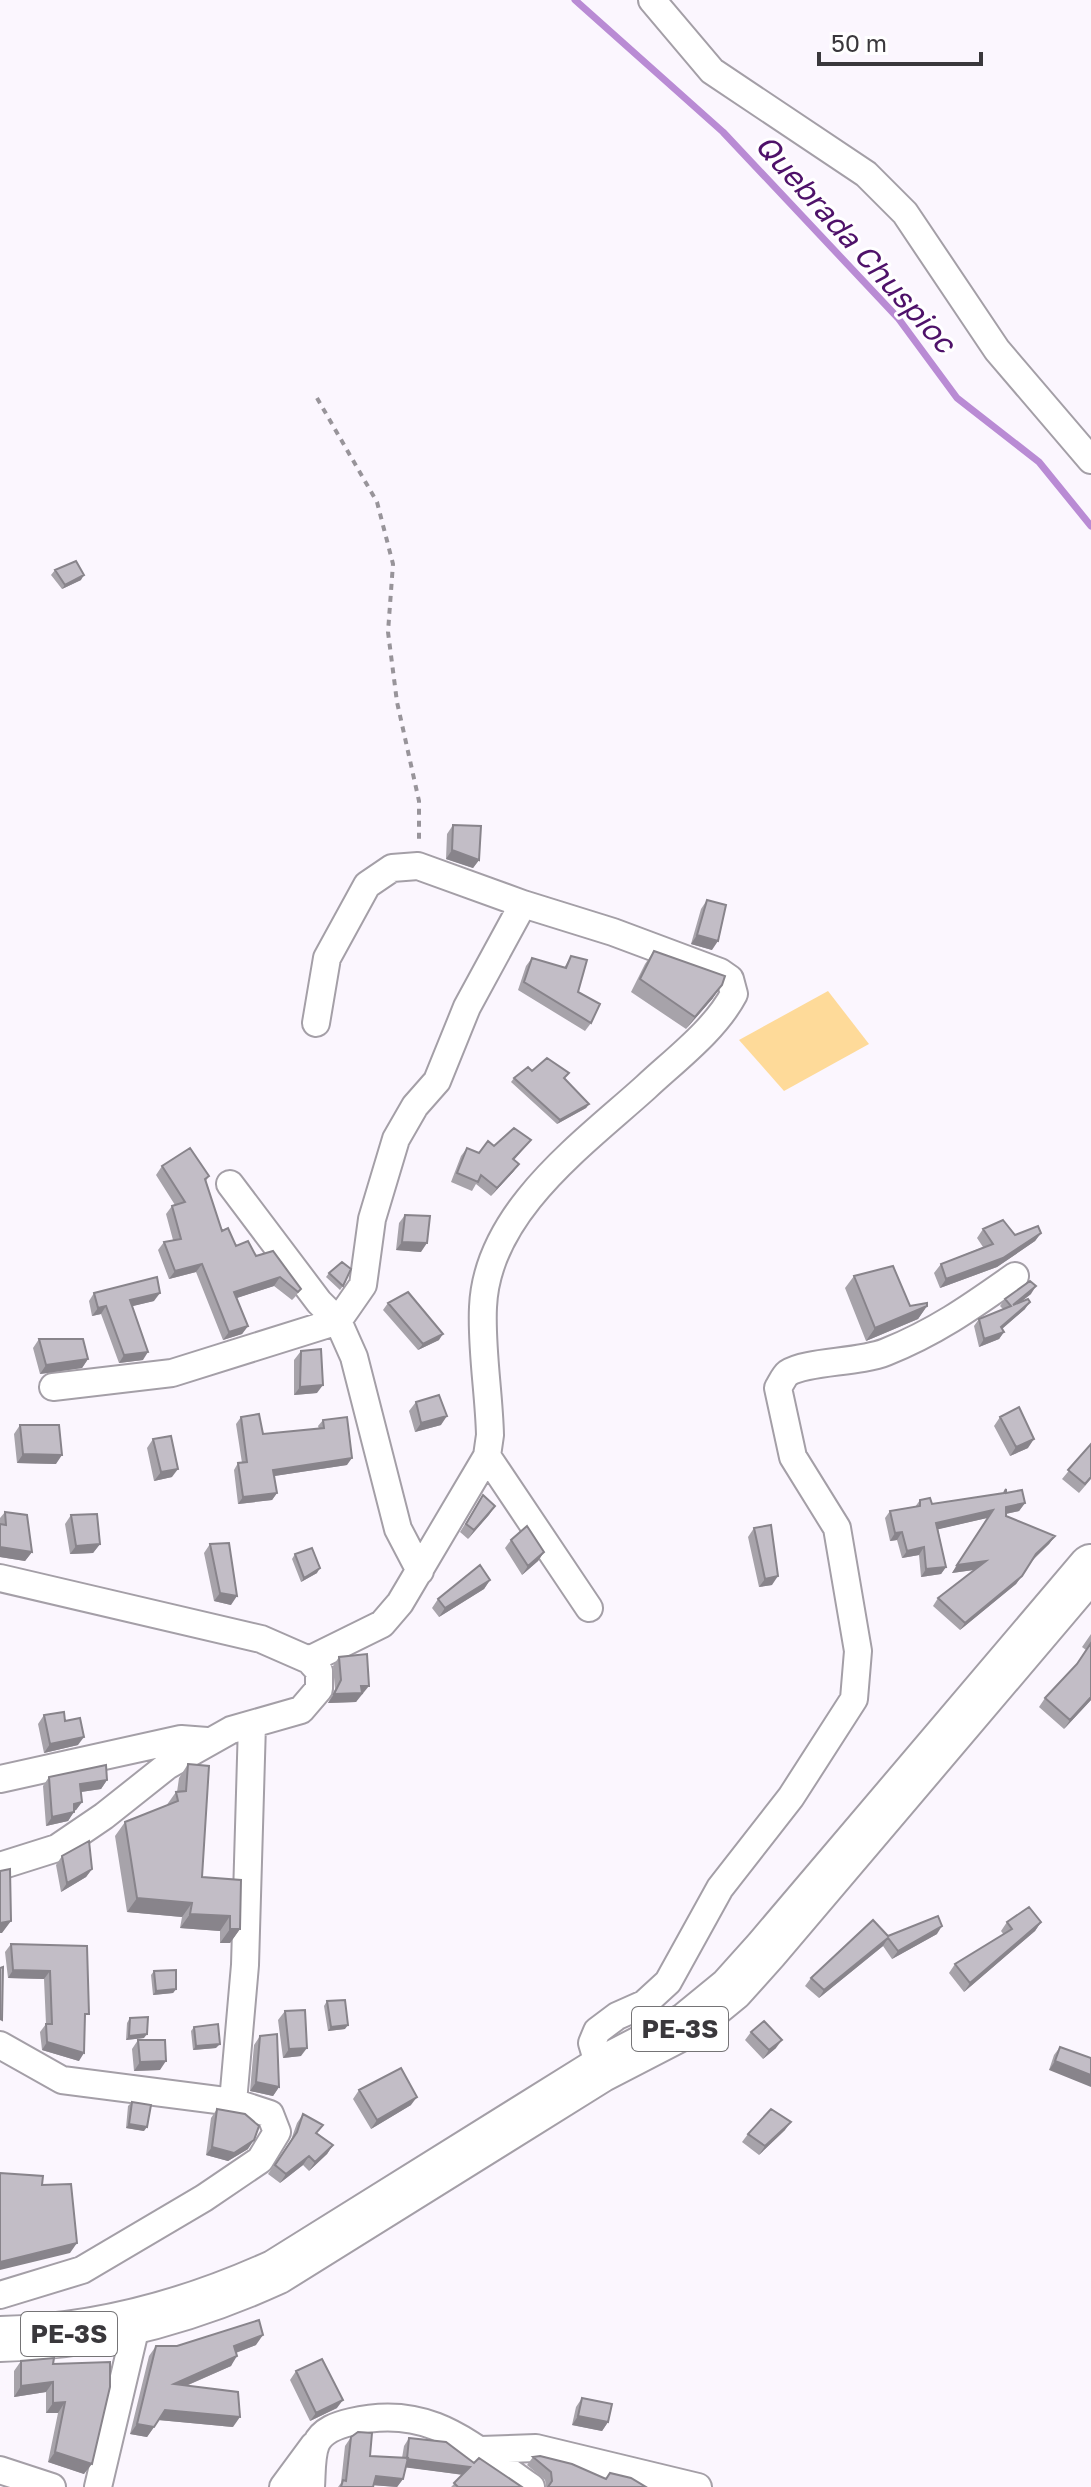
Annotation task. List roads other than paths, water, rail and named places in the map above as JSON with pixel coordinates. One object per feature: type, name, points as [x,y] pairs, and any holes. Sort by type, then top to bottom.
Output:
[{"type":"highway","name":"PE-3S","points":[[0,2339],[97,2331],[137,2322],[229,2293],[276,2272],[600,2070],[687,2025],[731,1989],[1091,1567]]},
{"type":"street","points":[[652,0],[712,71],[866,174],[905,213],[997,350],[1091,460]]},
{"type":"street","points":[[309,1660],[382,1624],[420,1571],[487,1456],[490,1435],[483,1305],[491,1270],[507,1233],[544,1179],[668,1066],[726,1009],[734,994],[730,979],[720,972],[418,866],[392,868],[367,885],[327,958],[316,1023]]},
{"type":"street","points":[[53,1387],[172,1373],[338,1321],[363,1285],[372,1219],[396,1139],[415,1106],[437,1081],[467,1007],[523,904]]},
{"type":"street","points":[[230,1184],[319,1302],[338,1321],[354,1357],[398,1529],[420,1571]]},
{"type":"street","points":[[600,2070],[592,2043],[597,2031],[617,2016],[644,2004],[668,1982],[720,1888],[791,1797],[854,1699],[858,1651],[837,1528],[793,1457],[778,1388],[787,1374],[809,1365],[841,1364],[881,1354],[937,1331],[1015,1276]]},
{"type":"street","points":[[487,1456],[589,1608]]},
{"type":"street","points":[[0,1578],[261,1639],[309,1660],[319,1671],[319,1689],[301,1710],[277,1720],[252,1724],[210,1741],[167,1766],[104,1816],[57,1848],[0,1866]]},
{"type":"street","points":[[233,2102],[245,1965],[252,1724]]},
{"type":"street","points":[[0,1779],[181,1739],[210,1741]]},
{"type":"street","points":[[0,2045],[62,2080],[233,2102],[261,2109],[275,2122],[273,2142],[260,2160],[204,2198],[82,2270],[0,2295]]},
{"type":"street","points":[[98,2487],[137,2322]]},
{"type":"street","points":[[283,2487],[316,2442],[333,2426],[389,2417],[418,2419],[450,2430],[531,2487]]},
{"type":"street","points":[[311,2487],[316,2442]]},
{"type":"street","points":[[481,2450],[536,2448],[698,2487]]},
{"type":"street","points":[[0,2470],[52,2487]]},
{"type":"waterway","name":"Quebrada Chuspioc","points":[[575,0],[723,132],[898,318],[957,398],[1039,462],[1091,526]]}]
